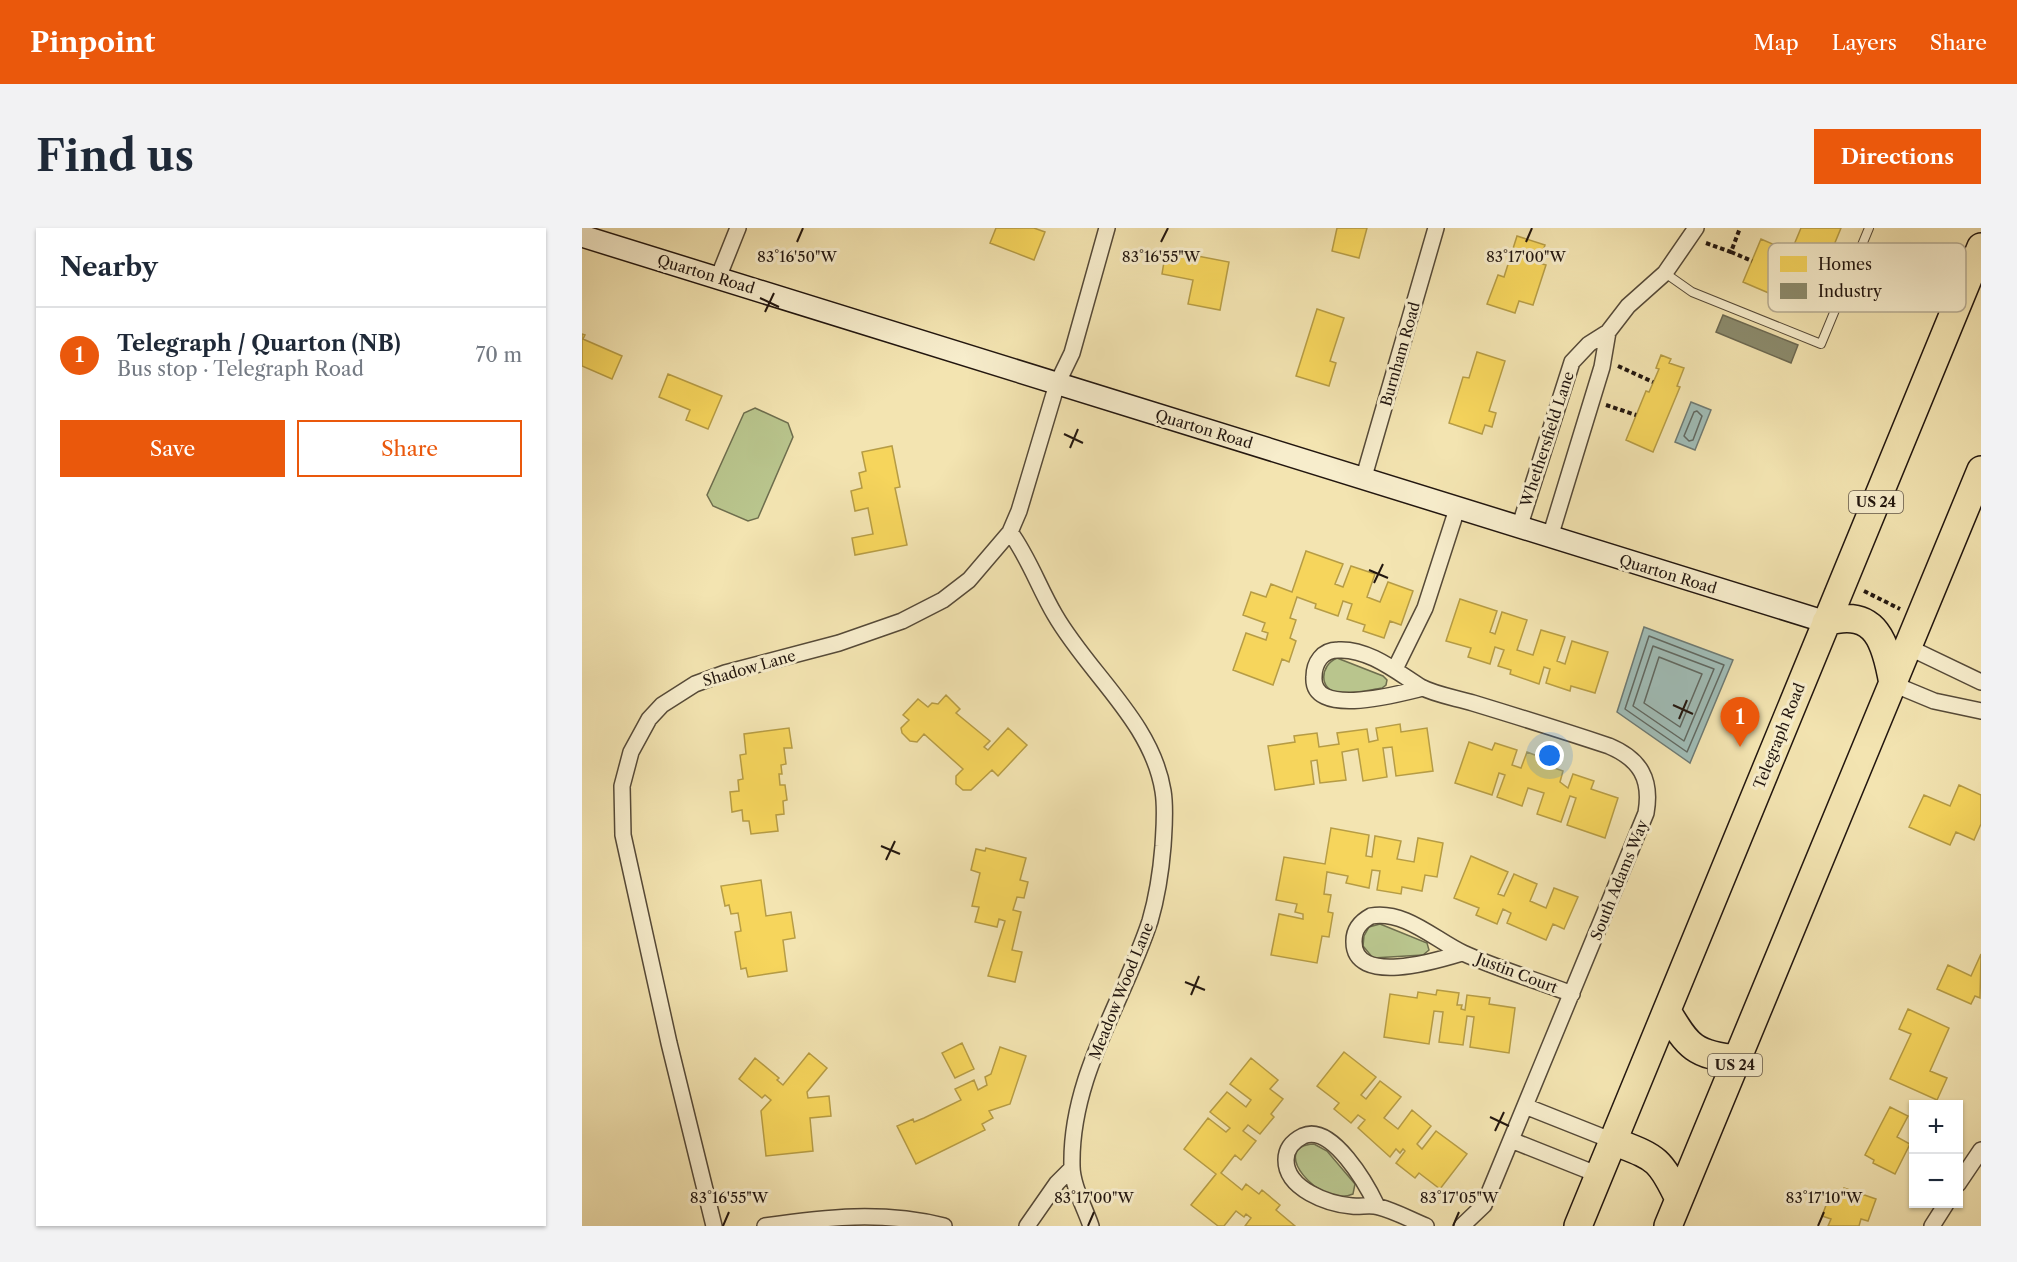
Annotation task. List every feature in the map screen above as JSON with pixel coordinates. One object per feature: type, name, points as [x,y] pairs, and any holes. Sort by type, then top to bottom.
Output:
[{"type":"highway","name":"Telegraph Road","points":[[1966,283],[1981,247]]},
{"type":"highway","name":"Telegraph Road","points":[[1578,1226],[1954,312]]},
{"type":"highway","name":"US 24","points":[[1668,1226],[1981,470]]},
{"type":"highway","points":[[1826,622],[1841,618],[1857,620],[1874,631],[1886,647],[1893,684]]},
{"type":"highway","points":[[1667,1011],[1681,1035],[1694,1049],[1711,1056],[1737,1059]]},
{"type":"highway","points":[[1614,1141],[1657,1161],[1664,1169],[1678,1199]]},
{"type":"street","points":[[718,278],[738,228]]},
{"type":"street","name":"Shadow Lane","points":[[714,1226],[669,1043],[623,835],[622,786],[631,752],[649,719],[677,693],[725,673],[839,643],[902,621],[943,600],[969,579],[1010,532],[1019,511],[1057,384],[1072,353],[1107,228]]},
{"type":"street","name":"Burnham Road","points":[[1363,480],[1436,228]]},
{"type":"street","name":"Whethersfield Lane","points":[[1519,528],[1572,362],[1589,344],[1608,332],[1628,306],[1665,273],[1699,234]]},
{"type":"street","name":"Quarton Road","points":[[582,236],[1826,622]]},
{"type":"street","name":"Whethersfield Lane","points":[[1550,537],[1602,367],[1608,332]]},
{"type":"street","points":[[1395,669],[1425,608],[1456,508]]},
{"type":"street","name":"Meadow Wood Lane","points":[[1010,532],[1024,551],[1055,615],[1080,653],[1145,739],[1156,764],[1163,792],[1164,826],[1157,895],[1140,948],[1095,1051],[1085,1082],[1072,1168],[1091,1226]]},
{"type":"street","points":[[1908,647],[1981,682]]},
{"type":"street","name":"South Adams Way","points":[[1423,688],[1385,697],[1351,701],[1334,700],[1320,693],[1313,682],[1317,661],[1327,652],[1337,650],[1370,658],[1395,669],[1423,688],[1624,752],[1639,765],[1646,779],[1649,796],[1646,813],[1484,1205],[1462,1226]]},
{"type":"street","points":[[1893,684],[1935,701],[1981,711]]},
{"type":"street","name":"Justin Court","points":[[1462,953],[1432,962],[1380,968],[1367,964],[1358,956],[1353,944],[1354,933],[1365,919],[1383,915],[1433,935],[1462,953],[1572,994]]},
{"type":"street","points":[[1525,1106],[1614,1141]]},
{"type":"street","points":[[1377,1206],[1357,1172],[1332,1142],[1316,1134],[1307,1134],[1290,1145],[1286,1154],[1286,1167],[1294,1180],[1310,1193],[1324,1201],[1352,1206],[1377,1206],[1426,1226]]},
{"type":"street","points":[[1511,1140],[1599,1175]]},
{"type":"street","points":[[1963,1178],[1981,1150]]},
{"type":"street","points":[[1027,1226],[1057,1183],[1072,1168]]},
{"type":"street","points":[[1932,1226],[1943,1208]]},
{"type":"street","points":[[765,1226],[851,1215],[911,1220],[944,1226]]},
{"type":"lane","points":[[1863,243],[1869,228]]},
{"type":"lane","points":[[1665,273],[1692,292],[1821,344],[1834,312]]},
{"type":"path","points":[[1731,252],[1740,228]]},
{"type":"path","points":[[1699,234],[1752,261]]},
{"type":"path","points":[[1616,364],[1653,382]]},
{"type":"path","points":[[1603,404],[1636,416]]},
{"type":"path","points":[[1862,591],[1906,612]]},
{"type":"green space","points":[[755,408],[788,423],[793,437],[758,518],[748,521],[713,506],[707,495],[744,413]]},
{"type":"green space","points":[[1337,658],[1383,676],[1387,680],[1386,685],[1382,688],[1355,692],[1332,691],[1327,687],[1324,677],[1327,666]]},
{"type":"green space","points":[[1380,924],[1427,943],[1429,950],[1423,955],[1373,958],[1363,946],[1364,936],[1369,927]]},
{"type":"green space","points":[[1314,1144],[1327,1151],[1355,1184],[1353,1194],[1340,1196],[1326,1193],[1304,1175],[1297,1165],[1296,1155],[1301,1147]]},
{"type":"water","points":[[1691,402],[1711,410],[1695,450],[1675,442]]},
{"type":"water","points":[[1644,627],[1733,660],[1690,763],[1617,712]]},
{"type":"building: Homes","points":[[996,228],[1034,228],[1045,232],[1034,260],[990,243]]},
{"type":"building: Homes","points":[[1337,228],[1367,228],[1359,258],[1332,251]]},
{"type":"building: Homes","points":[[1801,228],[1841,228],[1835,243],[1795,243]]},
{"type":"building: Homes","points":[[1517,236],[1545,245],[1539,263],[1546,265],[1533,305],[1519,301],[1515,313],[1487,304],[1498,275],[1504,277]]},
{"type":"building: Homes","points":[[1761,239],[1770,243],[1768,243],[1768,293],[1743,282]]},
{"type":"building: Homes","points":[[1166,250],[1229,262],[1220,310],[1188,304],[1193,280],[1162,274]]},
{"type":"building: Homes","points":[[1317,309],[1344,318],[1330,361],[1336,363],[1329,386],[1296,376]]},
{"type":"building: Homes","points":[[582,334],[585,335],[583,339],[622,356],[612,379],[582,366]]},
{"type":"building: Homes","points":[[1477,352],[1505,361],[1489,411],[1496,413],[1492,427],[1485,425],[1482,434],[1449,423],[1463,377],[1469,378]]},
{"type":"building: Homes","points":[[1661,355],[1671,359],[1669,363],[1684,368],[1677,386],[1680,387],[1653,452],[1626,440],[1646,391],[1649,392],[1659,369],[1656,368]]},
{"type":"building: Homes","points":[[668,374],[722,396],[708,429],[686,420],[690,410],[659,397]]},
{"type":"building: Homes","points":[[892,446],[900,487],[895,488],[907,545],[855,555],[852,538],[873,534],[868,508],[855,511],[851,491],[862,488],[859,473],[866,471],[862,452]]},
{"type":"building: Homes","points":[[1306,551],[1343,564],[1335,584],[1343,587],[1351,566],[1375,574],[1367,597],[1380,602],[1388,582],[1413,591],[1401,625],[1390,621],[1384,638],[1363,631],[1365,625],[1347,619],[1352,604],[1343,601],[1338,616],[1315,608],[1316,604],[1297,597],[1290,618],[1296,620],[1290,638],[1296,641],[1289,662],[1282,659],[1273,685],[1233,670],[1246,633],[1266,640],[1268,633],[1262,631],[1265,623],[1243,615],[1251,592],[1266,597],[1271,584],[1292,592]]},
{"type":"building: Homes","points":[[1460,599],[1497,611],[1490,632],[1495,634],[1502,612],[1527,620],[1517,650],[1533,655],[1541,630],[1565,637],[1557,661],[1565,664],[1572,641],[1608,652],[1595,693],[1571,686],[1570,691],[1546,683],[1550,669],[1544,667],[1539,684],[1510,674],[1511,670],[1498,666],[1504,650],[1495,647],[1490,664],[1468,657],[1471,648],[1446,641]]},
{"type":"building: Homes","points":[[946,695],[960,709],[956,713],[990,741],[984,747],[988,750],[1008,728],[1027,745],[998,776],[992,770],[971,790],[963,790],[956,784],[956,776],[963,769],[924,734],[917,742],[910,741],[902,733],[901,728],[909,720],[903,715],[918,699],[928,707],[932,703],[938,704]]},
{"type":"building: Homes","points":[[1400,724],[1401,732],[1427,728],[1433,771],[1396,776],[1392,747],[1383,748],[1387,777],[1363,781],[1358,749],[1342,752],[1346,780],[1320,783],[1317,760],[1311,761],[1314,784],[1275,790],[1268,746],[1295,742],[1294,736],[1317,733],[1319,747],[1339,744],[1337,733],[1367,729],[1369,742],[1378,740],[1376,728]]},
{"type":"building: Homes","points":[[789,728],[792,748],[784,748],[786,764],[781,765],[782,774],[779,774],[780,785],[785,785],[787,800],[783,801],[784,814],[776,815],[778,831],[751,834],[749,821],[743,821],[742,810],[732,812],[730,792],[739,791],[738,780],[743,779],[740,755],[746,754],[744,734]]},
{"type":"building: Homes","points":[[1469,742],[1492,750],[1495,743],[1517,750],[1512,765],[1521,768],[1527,752],[1548,760],[1546,765],[1563,771],[1560,782],[1568,788],[1573,774],[1594,781],[1591,789],[1618,798],[1605,838],[1567,825],[1576,798],[1570,796],[1561,822],[1537,814],[1544,793],[1528,788],[1522,806],[1497,797],[1505,775],[1499,773],[1492,795],[1455,783]]},
{"type":"building: Homes","points":[[1959,785],[1981,795],[1981,824],[1974,840],[1956,832],[1950,845],[1909,827],[1924,795],[1950,806]]},
{"type":"building: Homes","points":[[1331,828],[1369,835],[1366,856],[1372,857],[1375,836],[1401,841],[1397,859],[1414,862],[1418,838],[1443,843],[1437,877],[1425,875],[1422,891],[1402,887],[1401,894],[1377,890],[1380,871],[1372,870],[1369,888],[1346,883],[1348,876],[1327,872],[1324,894],[1331,895],[1328,912],[1333,913],[1329,937],[1322,936],[1317,963],[1271,955],[1279,914],[1303,919],[1303,914],[1295,912],[1297,904],[1276,900],[1284,857],[1325,864]]},
{"type":"building: Homes","points":[[986,848],[1026,858],[1020,880],[1028,882],[1024,898],[1017,897],[1013,910],[1021,912],[1012,950],[1022,952],[1015,982],[988,976],[1005,921],[999,919],[997,927],[975,922],[979,907],[972,906],[980,873],[971,870],[976,849],[985,851]]},
{"type":"building: Homes","points":[[1471,856],[1508,872],[1498,894],[1504,896],[1514,874],[1537,884],[1530,901],[1546,908],[1554,888],[1578,897],[1564,929],[1553,924],[1546,940],[1507,923],[1511,913],[1503,909],[1497,924],[1476,915],[1479,908],[1454,898]]},
{"type":"building: Homes","points":[[761,880],[766,916],[791,912],[795,938],[783,940],[787,971],[748,977],[746,968],[741,969],[735,932],[741,931],[738,913],[731,914],[729,905],[725,906],[721,886]]},
{"type":"building: Homes","points":[[1981,954],[1980,998],[1975,996],[1971,1004],[1937,989],[1948,965],[1971,976]]},
{"type":"building: Homes","points":[[1437,990],[1459,993],[1457,1005],[1462,1005],[1461,1009],[1465,1010],[1467,995],[1490,998],[1489,1004],[1515,1008],[1509,1053],[1470,1047],[1474,1017],[1467,1016],[1463,1045],[1439,1042],[1443,1012],[1434,1011],[1429,1044],[1384,1037],[1390,994],[1417,998],[1418,992],[1436,995]]},
{"type":"building: Homes","points":[[1908,1009],[1949,1028],[1930,1071],[1947,1078],[1937,1100],[1890,1079],[1911,1034],[1899,1029]]},
{"type":"building: Homes","points":[[962,1043],[974,1069],[955,1078],[942,1053]]},
{"type":"building: Homes","points":[[1000,1047],[1026,1056],[1010,1104],[989,1111],[993,1118],[982,1124],[985,1130],[916,1164],[897,1126],[913,1119],[914,1122],[924,1118],[961,1100],[955,1089],[974,1080],[978,1090],[987,1085],[985,1077],[991,1074]]},
{"type":"building: Homes","points":[[1344,1052],[1376,1077],[1361,1095],[1366,1099],[1380,1081],[1401,1097],[1384,1118],[1398,1129],[1412,1110],[1431,1126],[1417,1144],[1422,1149],[1436,1131],[1467,1154],[1440,1189],[1419,1173],[1415,1178],[1396,1163],[1405,1151],[1403,1149],[1400,1153],[1396,1149],[1390,1157],[1358,1128],[1365,1120],[1358,1115],[1351,1123],[1334,1109],[1339,1103],[1317,1086]]},
{"type":"building: Homes","points":[[809,1053],[827,1068],[807,1092],[808,1098],[829,1096],[831,1116],[810,1118],[813,1151],[766,1156],[761,1111],[771,1100],[765,1095],[762,1098],[739,1079],[755,1058],[779,1078],[777,1080],[783,1085]]},
{"type":"building: Homes","points":[[1251,1058],[1278,1080],[1270,1089],[1283,1099],[1271,1114],[1274,1117],[1260,1134],[1248,1125],[1243,1131],[1256,1141],[1241,1160],[1235,1155],[1221,1173],[1242,1190],[1246,1184],[1259,1194],[1262,1190],[1280,1205],[1276,1210],[1295,1226],[1245,1226],[1251,1218],[1246,1214],[1244,1217],[1236,1211],[1224,1226],[1218,1226],[1191,1205],[1216,1174],[1184,1149],[1208,1118],[1226,1132],[1230,1128],[1210,1112],[1227,1092],[1246,1107],[1251,1100],[1230,1084]]},
{"type":"building: Homes","points":[[1890,1107],[1908,1116],[1897,1137],[1909,1143],[1909,1146],[1895,1174],[1873,1163],[1874,1160],[1865,1155]]},
{"type":"building: Homes","points":[[1844,1188],[1876,1199],[1868,1221],[1861,1219],[1859,1226],[1828,1226],[1831,1219],[1822,1216],[1828,1200],[1839,1204]]},
{"type":"building: Industry","points":[[1723,315],[1798,345],[1791,363],[1716,332]]},
{"type":"place","name":"Telegraph / Quarton (NB)","points":[[1740,747]]}]
